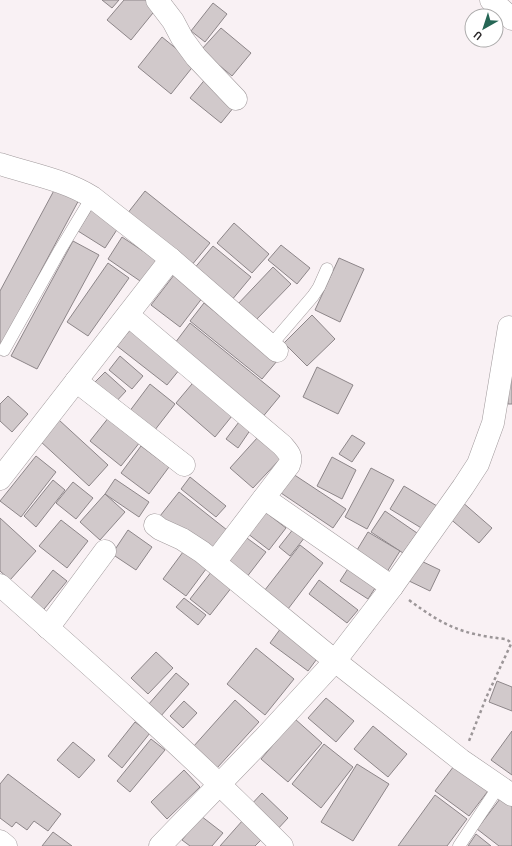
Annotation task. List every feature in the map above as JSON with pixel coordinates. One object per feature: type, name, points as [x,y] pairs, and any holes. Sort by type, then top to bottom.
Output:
[{"type":"street","points":[[157,0],[173,21],[182,38],[196,57],[236,99]]},
{"type":"street","points":[[491,0],[512,19]]},
{"type":"street","points":[[0,164],[65,184],[81,190],[92,197],[171,259],[274,348]]},
{"type":"street","points":[[0,479],[171,259]]},
{"type":"street","points":[[128,315],[282,445],[290,454],[291,458],[289,465],[215,562]]},
{"type":"street","points":[[160,846],[334,661],[392,587],[463,487],[478,464],[493,423],[508,327]]},
{"type":"street","points":[[76,381],[184,465]]},
{"type":"street","points":[[264,498],[392,587]]},
{"type":"street","points":[[155,525],[160,529],[182,539],[202,552],[334,661],[461,760],[506,791]]},
{"type":"street","points":[[48,628],[104,551]]},
{"type":"street","points":[[0,585],[219,785],[282,846]]},
{"type":"street","points":[[0,841],[6,846]]},
{"type":"lane","points":[[4,350],[60,250],[92,197]]},
{"type":"lane","points":[[274,348],[313,296],[327,269]]},
{"type":"lane","points":[[459,846],[506,791]]},
{"type":"path","points":[[392,587],[427,613],[450,627],[480,636],[505,639],[511,644],[486,698],[461,760]]},
{"type":"building","points":[[102,0],[119,0],[112,8]]},
{"type":"building","points":[[124,0],[147,0],[157,8],[131,40],[107,20]]},
{"type":"building","points":[[213,3],[227,14],[205,42],[191,31]]},
{"type":"building","points":[[221,28],[251,53],[232,76],[201,50]]},
{"type":"building","points":[[162,37],[195,64],[171,94],[138,67]]},
{"type":"building","points":[[207,77],[238,102],[221,123],[190,98]]},
{"type":"building","points":[[58,183],[81,196],[0,347],[0,291]]},
{"type":"building","points":[[145,191],[210,243],[191,266],[127,214]]},
{"type":"building","points":[[93,207],[120,225],[105,248],[78,231]]},
{"type":"building","points":[[234,223],[269,254],[252,273],[217,243]]},
{"type":"building","points":[[122,237],[158,261],[143,283],[108,259]]},
{"type":"building","points":[[73,241],[99,255],[37,369],[11,356]]},
{"type":"building","points":[[281,245],[310,268],[297,284],[268,260]]},
{"type":"building","points":[[213,246],[251,277],[231,301],[193,270]]},
{"type":"building","points":[[339,258],[364,269],[340,322],[315,310]]},
{"type":"building","points":[[108,263],[129,278],[88,336],[67,322]]},
{"type":"building","points":[[273,267],[291,284],[254,322],[236,306]]},
{"type":"building","points":[[174,275],[203,297],[180,327],[151,305]]},
{"type":"building","points":[[204,303],[277,361],[262,379],[190,321]]},
{"type":"building","points":[[312,315],[335,339],[307,366],[284,343]]},
{"type":"building","points":[[190,323],[280,396],[261,419],[172,347]]},
{"type":"building","points":[[134,325],[184,364],[167,385],[117,346]]},
{"type":"building","points":[[120,356],[143,376],[132,389],[109,370]]},
{"type":"building","points":[[317,367],[353,385],[338,414],[303,397]]},
{"type":"building","points":[[105,372],[126,391],[113,405],[92,385]]},
{"type":"building","points":[[197,378],[236,411],[215,437],[176,403]]},
{"type":"building","points":[[507,379],[512,379],[512,404],[508,404]]},
{"type":"building","points":[[150,384],[175,404],[151,435],[126,416]]},
{"type":"building","points":[[8,396],[28,414],[12,432],[0,421],[0,404]]},
{"type":"building","points":[[113,412],[144,437],[121,466],[90,441]]},
{"type":"building","points":[[242,418],[253,426],[238,448],[226,439]]},
{"type":"building","points":[[59,420],[108,465],[89,486],[40,441]]},
{"type":"building","points":[[352,435],[365,443],[352,462],[339,454]]},
{"type":"building","points":[[258,437],[281,458],[253,488],[230,468]]},
{"type":"building","points":[[141,446],[169,467],[149,494],[121,473]]},
{"type":"building","points":[[36,456],[56,472],[21,517],[0,501]]},
{"type":"building","points":[[332,457],[356,470],[342,499],[317,486]]},
{"type":"building","points":[[371,468],[394,480],[367,529],[345,517]]},
{"type":"building","points":[[293,474],[346,509],[333,528],[281,493]]},
{"type":"building","points":[[190,477],[226,506],[216,517],[181,489]]},
{"type":"building","points":[[115,479],[149,502],[139,517],[105,494]]},
{"type":"building","points":[[53,480],[65,490],[36,527],[24,516]]},
{"type":"building","points":[[73,482],[93,498],[76,519],[56,503]]},
{"type":"building","points":[[404,486],[437,506],[423,529],[390,509]]},
{"type":"building","points":[[179,492],[227,530],[208,554],[160,516]]},
{"type":"building","points":[[105,494],[125,512],[100,540],[80,522]]},
{"type":"building","points":[[461,501],[492,528],[479,543],[448,517]]},
{"type":"building","points":[[260,508],[286,528],[269,550],[243,530]]},
{"type":"building","points":[[385,511],[417,533],[403,553],[371,532]]},
{"type":"building","points":[[0,518],[36,551],[10,580],[0,571]]},
{"type":"building","points":[[61,520],[88,541],[67,568],[39,546]]},
{"type":"building","points":[[298,523],[309,532],[290,556],[279,547]]},
{"type":"building","points":[[128,530],[152,547],[136,570],[112,554]]},
{"type":"building","points":[[368,532],[400,551],[385,575],[354,555]]},
{"type":"building","points":[[240,533],[266,552],[243,582],[218,563]]},
{"type":"building","points":[[300,545],[323,563],[285,613],[261,595]]},
{"type":"building","points":[[186,548],[209,565],[186,596],[163,579]]},
{"type":"building","points":[[417,559],[440,570],[430,591],[407,580]]},
{"type":"building","points":[[351,564],[379,582],[368,599],[340,581]]},
{"type":"building","points":[[53,570],[67,581],[40,614],[27,603]]},
{"type":"building","points":[[212,571],[232,587],[210,615],[190,599]]},
{"type":"building","points":[[319,580],[358,610],[347,623],[309,594]]},
{"type":"building","points":[[184,598],[206,615],[198,625],[176,607]]},
{"type":"building","points":[[281,628],[319,656],[308,671],[270,643]]},
{"type":"building","points":[[256,648],[294,679],[265,715],[227,684]]},
{"type":"building","points":[[156,652],[173,668],[148,694],[131,678]]},
{"type":"building","points":[[176,673],[189,684],[160,717],[148,705]]},
{"type":"building","points":[[497,681],[512,687],[512,711],[489,702]]},
{"type":"building","points":[[326,698],[354,721],[336,742],[308,718]]},
{"type":"building","points":[[235,700],[259,722],[217,768],[193,747]]},
{"type":"building","points":[[184,701],[197,713],[183,728],[170,716]]},
{"type":"building","points":[[295,719],[322,743],[288,782],[261,759]]},
{"type":"building","points":[[135,722],[150,733],[122,768],[108,756]]},
{"type":"building","points":[[373,726],[407,754],[388,777],[354,749]]},
{"type":"building","points":[[512,731],[512,775],[491,760]]},
{"type":"building","points":[[151,739],[165,750],[130,792],[117,781]]},
{"type":"building","points":[[73,742],[95,760],[79,778],[57,760]]},
{"type":"building","points":[[324,744],[353,767],[321,808],[292,784]]},
{"type":"building","points":[[457,762],[491,787],[469,816],[435,791]]},
{"type":"building","points":[[357,764],[389,784],[353,841],[321,822]]},
{"type":"building","points":[[184,770],[200,787],[167,819],[151,802]]},
{"type":"building","points":[[8,774],[61,814],[48,831],[34,821],[27,830],[16,822],[12,827],[0,818],[0,784]]},
{"type":"building","points":[[262,793],[288,818],[275,832],[249,807]]},
{"type":"building","points":[[435,795],[467,819],[447,846],[398,846]]},
{"type":"building","points":[[503,795],[512,802],[512,846],[499,846],[477,829]]},
{"type":"building","points":[[201,816],[223,833],[212,846],[190,846],[182,840]]},
{"type":"building","points":[[243,820],[262,839],[255,846],[220,846]]},
{"type":"building","points":[[53,832],[72,846],[42,846]]},
{"type":"building","points":[[476,834],[491,846],[468,846]]}]
